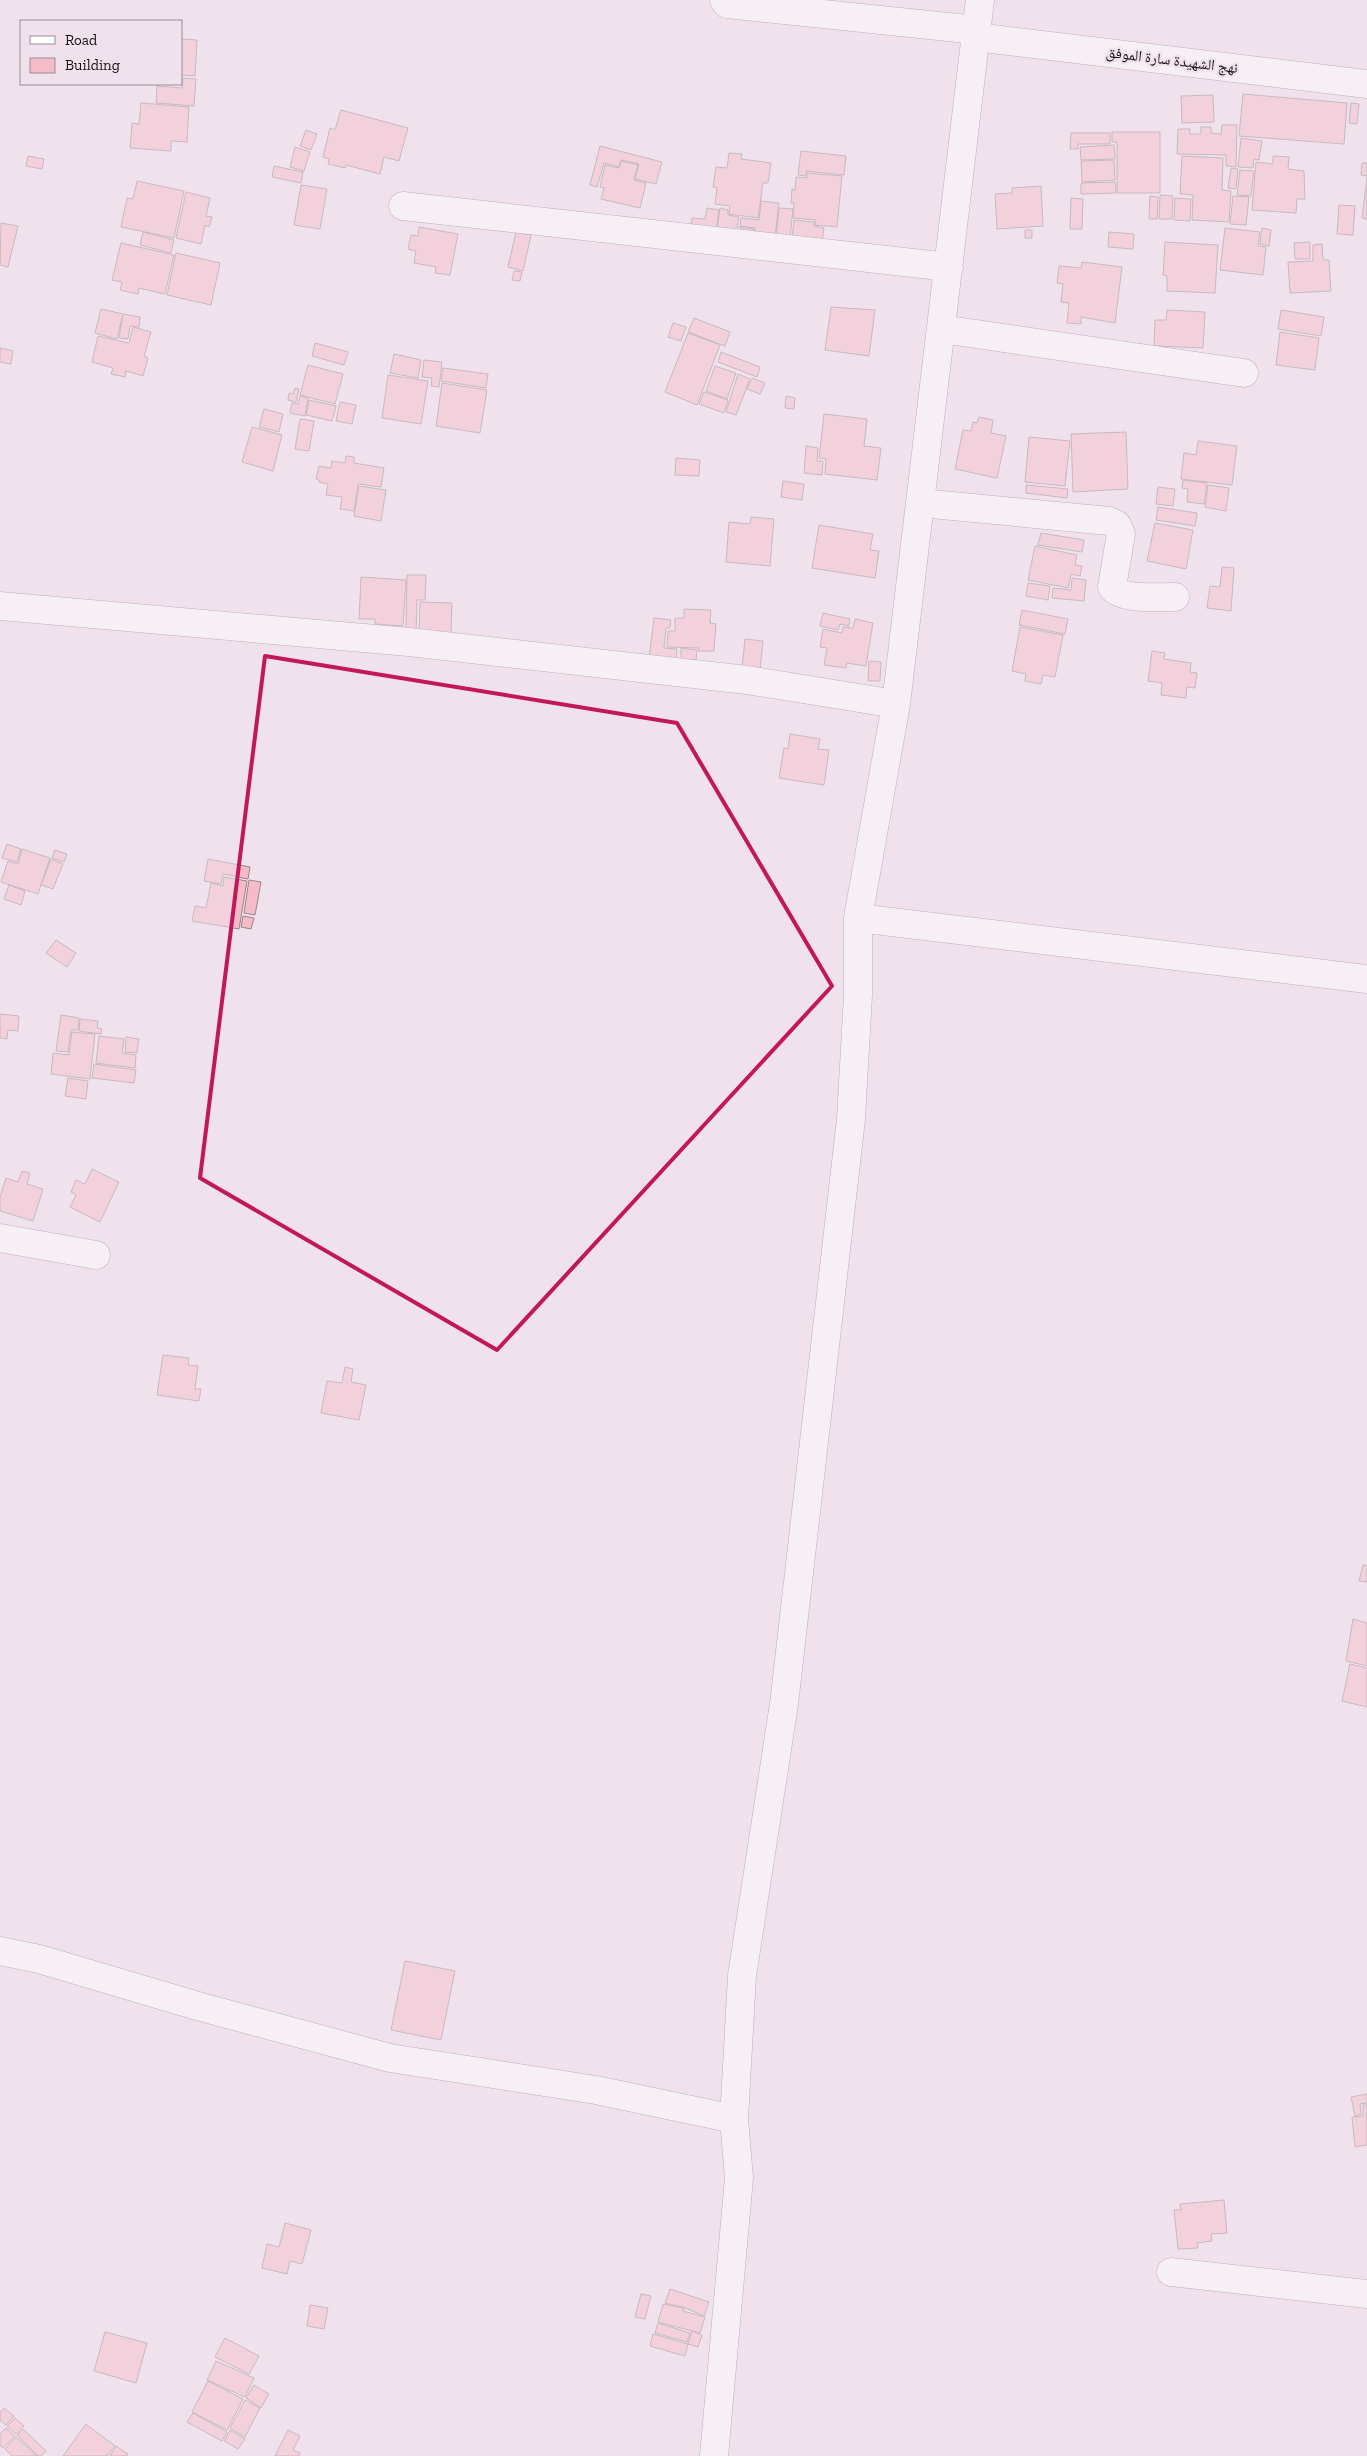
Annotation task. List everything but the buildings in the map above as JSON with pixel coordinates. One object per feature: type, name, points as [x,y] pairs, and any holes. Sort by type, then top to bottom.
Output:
[{"type":"street","name":"نهج الشهيدة سارة الموفق","points":[[724,0],[728,4],[1367,84]]},
{"type":"street","points":[[714,2456],[739,2178],[734,2119],[742,1976],[784,1704],[851,1119],[858,995],[858,918],[896,704],[980,0]]},
{"type":"street","points":[[403,206],[949,267]]},
{"type":"street","points":[[942,329],[1244,373]]},
{"type":"street","points":[[921,503],[1109,520],[1117,525],[1121,534],[1112,587],[1116,593],[1125,596],[1175,598]]},
{"type":"street","points":[[0,606],[429,645],[747,680],[896,704]]},
{"type":"street","points":[[858,918],[1367,979]]},
{"type":"street","points":[[0,1238],[96,1254]]},
{"type":"street","points":[[0,1951],[39,1959],[202,2007],[390,2058],[596,2090],[734,2119]]},
{"type":"street","points":[[1171,2272],[1367,2294]]},
{"type":"highlighted area","points":[[265,656],[677,723],[832,986],[497,1350],[200,1178]]}]
